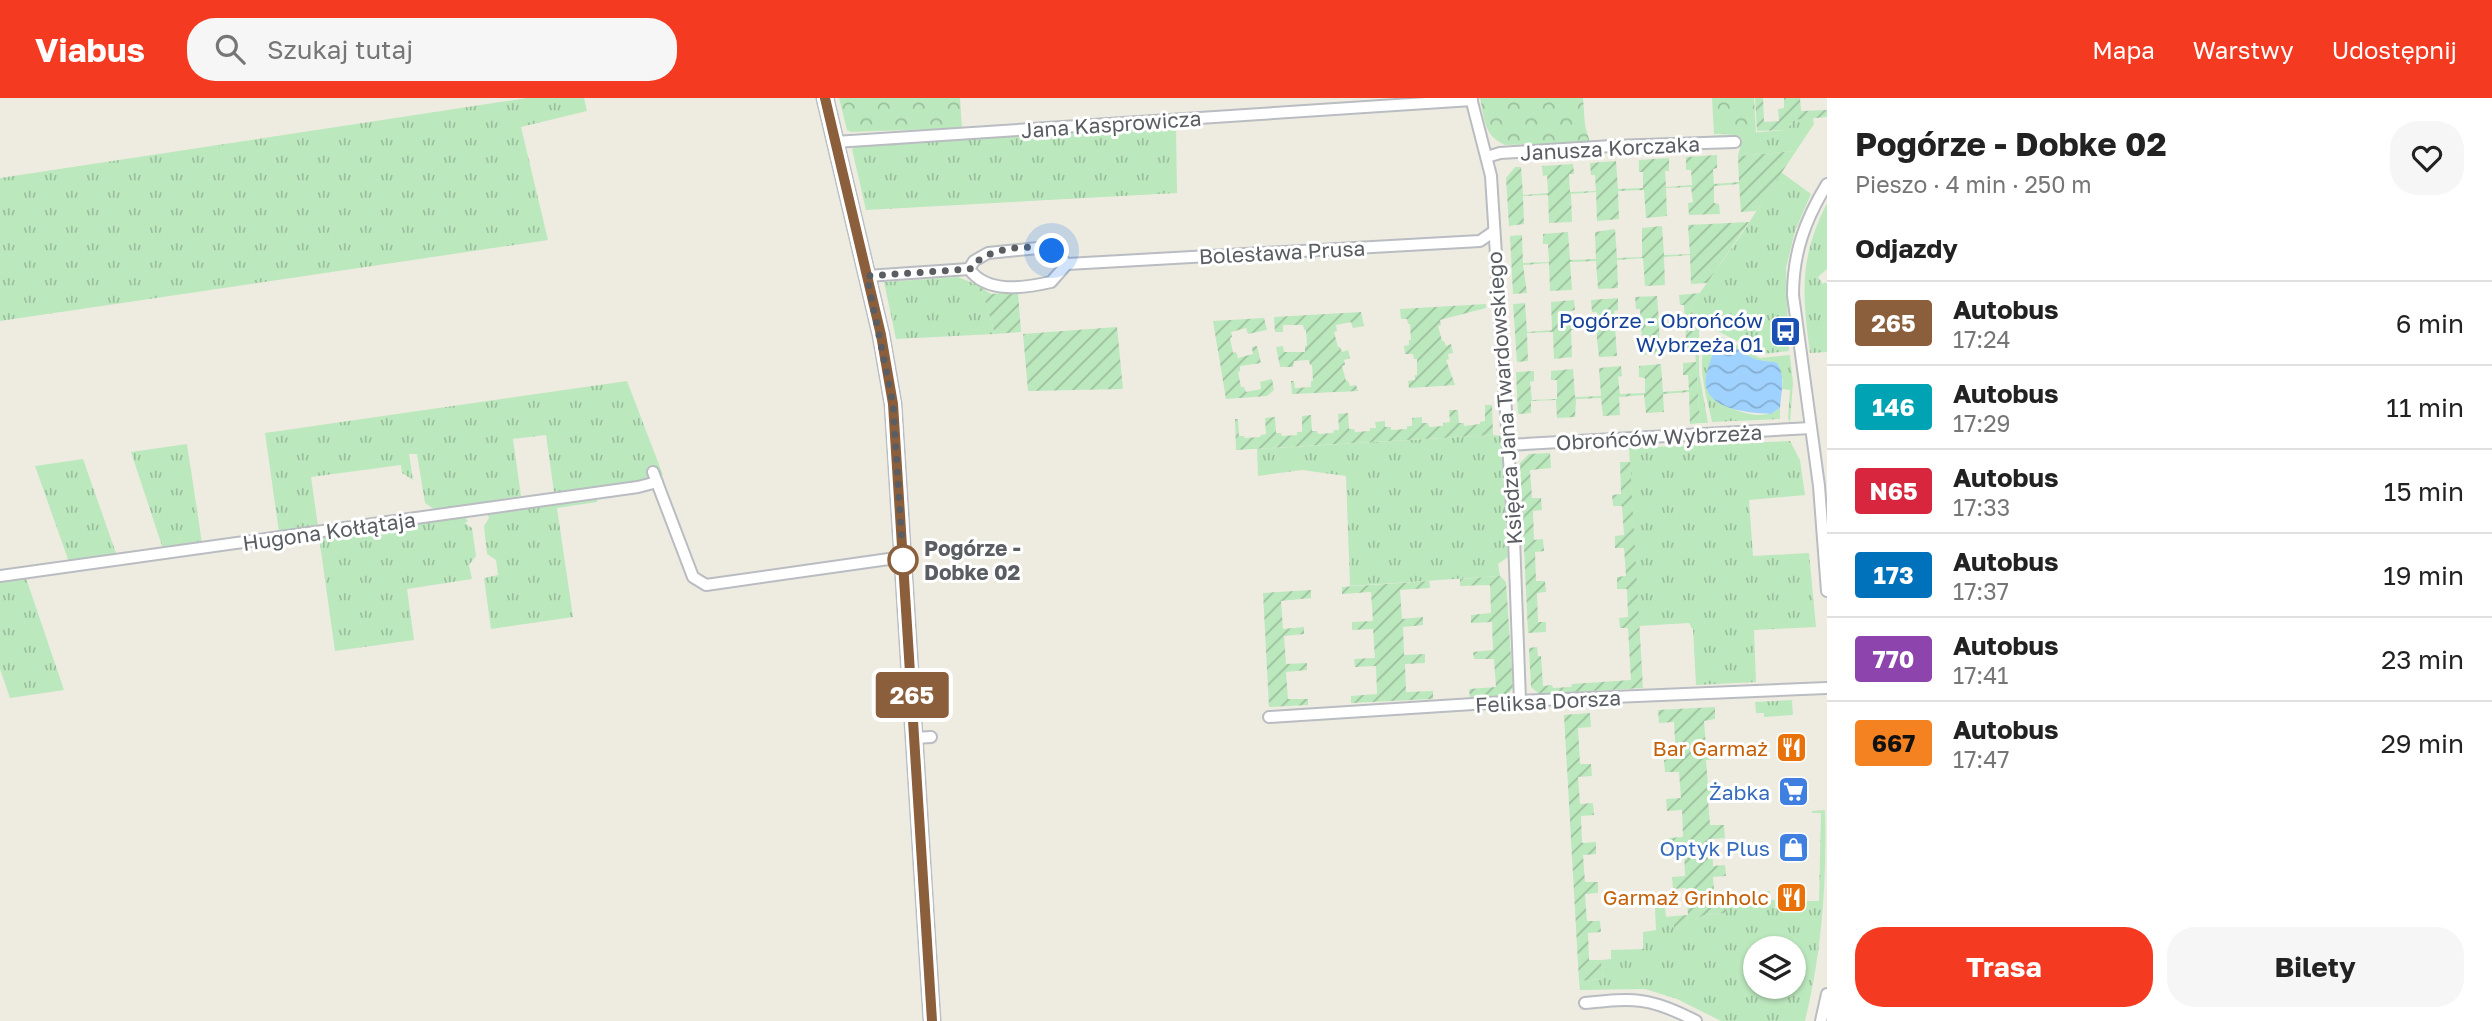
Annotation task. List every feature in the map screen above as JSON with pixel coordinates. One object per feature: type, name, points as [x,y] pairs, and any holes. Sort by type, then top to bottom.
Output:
[{"type":"street","points":[[825,98],[867,276],[893,404],[903,557],[923,737],[932,1021]]},
{"type":"street","name":"Jana Kasprowicza","points":[[835,142],[1472,99]]},
{"type":"street","name":"Księdza Jana Twardowskiego","points":[[1472,99],[1491,176],[1508,445],[1520,701]]},
{"type":"street","name":"Janusza Korczaka","points":[[1487,157],[1500,153],[1612,146],[1735,142]]},
{"type":"street","points":[[1827,184],[1811,211],[1800,238],[1793,279],[1823,524],[1827,591]]},
{"type":"street","name":"Bolesława Prusa","points":[[1067,264],[1480,241],[1493,232]]},
{"type":"street","points":[[1038,248],[1052,251],[1067,264],[1051,282],[997,287],[983,283],[970,269],[974,261],[988,253],[1038,248]]},
{"type":"street","points":[[867,276],[970,269]]},
{"type":"street","name":"Obrońców Wybrzeża","points":[[1508,445],[1811,428]]},
{"type":"street","name":"Hugona Kołłątaja","points":[[0,576],[638,487],[655,477],[693,577],[706,585],[903,557]]},
{"type":"street","name":"Feliksa Dorsza","points":[[1269,717],[1520,701],[1827,688]]},
{"type":"street","points":[[1821,1021],[1827,994]]},
{"type":"street","points":[[1584,1003],[1633,999],[1663,1004],[1696,1021]]},
{"type":"green space","points":[[527,98],[584,98],[587,111],[521,127],[548,240],[0,321],[0,178]]},
{"type":"green space","points":[[839,98],[960,98],[962,128],[851,132],[847,130]]},
{"type":"green space","points":[[1480,98],[1583,98],[1585,125],[1590,143],[1505,145],[1489,131]]},
{"type":"green space","points":[[1712,98],[1754,98],[1756,134],[1714,134]]},
{"type":"green space","points":[[1755,98],[1763,98],[1764,122],[1779,121],[1778,109],[1784,108],[1784,98],[1800,98],[1801,111],[1827,110],[1827,117],[1794,120],[1786,130],[1757,131]]},
{"type":"green space","points":[[1813,118],[1814,124],[1796,151],[1738,156],[1742,139],[1695,137],[1786,130],[1794,120]]},
{"type":"green space","points":[[1176,125],[1177,193],[866,210],[852,149],[860,144]]},
{"type":"green space","points":[[1796,151],[1756,211],[1741,212],[1739,184],[1714,186],[1714,203],[1719,204],[1720,214],[1689,215],[1688,203],[1693,202],[1691,187],[1666,188],[1667,216],[1646,218],[1644,190],[1618,191],[1619,219],[1597,221],[1596,192],[1571,194],[1572,222],[1549,223],[1548,195],[1523,196],[1524,224],[1509,226],[1506,178],[1515,167],[1521,167],[1523,195],[1548,193],[1547,175],[1543,176],[1542,166],[1573,164],[1574,174],[1569,174],[1570,192],[1596,191],[1595,175],[1591,175],[1590,163],[1616,161],[1618,189],[1643,188],[1643,172],[1639,172],[1639,160],[1669,158],[1669,171],[1665,171],[1666,187],[1692,185],[1691,170],[1686,170],[1686,157],[1717,155],[1717,168],[1713,169],[1714,184],[1739,182],[1738,156]]},
{"type":"green space","points":[[1781,172],[1811,194],[1795,231],[1786,268],[1789,351],[1762,354],[1706,325],[1702,326],[1699,332],[1699,373],[1708,423],[1700,423],[1692,304]]},
{"type":"green space","points":[[1827,203],[1827,269],[1818,277],[1823,284],[1827,284],[1827,352],[1810,353],[1805,312],[1805,276],[1811,241]]},
{"type":"green space","points":[[1749,222],[1707,283],[1691,284],[1690,255],[1664,257],[1665,285],[1645,286],[1643,258],[1617,260],[1618,288],[1598,289],[1596,261],[1570,262],[1572,290],[1550,291],[1549,263],[1523,265],[1527,293],[1513,294],[1510,236],[1522,235],[1523,263],[1549,262],[1548,244],[1543,244],[1543,234],[1568,232],[1570,260],[1596,259],[1595,232],[1615,229],[1617,258],[1642,257],[1642,228],[1662,226],[1664,255],[1690,254],[1688,225]]},
{"type":"green space","points":[[958,277],[975,284],[984,297],[995,334],[896,339],[884,282]]},
{"type":"green space","points":[[975,284],[991,294],[1018,292],[1021,332],[995,334],[984,297]]},
{"type":"green space","points":[[1700,293],[1692,304],[1695,352],[1687,352],[1685,325],[1659,326],[1660,354],[1638,355],[1637,345],[1643,345],[1641,328],[1615,329],[1617,356],[1599,357],[1596,329],[1571,330],[1572,357],[1554,359],[1553,332],[1527,333],[1528,361],[1517,362],[1513,304],[1525,303],[1527,332],[1552,330],[1551,302],[1574,300],[1575,310],[1570,311],[1571,329],[1597,328],[1597,312],[1592,312],[1591,300],[1618,298],[1618,310],[1614,311],[1615,326],[1641,325],[1640,309],[1636,309],[1635,297],[1657,296],[1659,323],[1685,322],[1684,305],[1680,305],[1679,295]]},
{"type":"green space","points":[[1486,304],[1486,308],[1440,320],[1441,325],[1438,326],[1442,341],[1446,346],[1451,344],[1453,353],[1448,354],[1449,359],[1446,360],[1455,385],[1409,388],[1408,381],[1415,380],[1417,375],[1417,359],[1414,359],[1413,354],[1405,354],[1404,346],[1409,345],[1411,340],[1410,324],[1407,319],[1401,319],[1400,309]]},
{"type":"green space","points":[[1361,312],[1364,326],[1353,328],[1351,322],[1336,325],[1337,331],[1334,332],[1338,347],[1342,352],[1348,350],[1350,358],[1344,360],[1345,365],[1342,366],[1346,381],[1350,386],[1356,385],[1358,391],[1292,394],[1291,381],[1294,381],[1295,388],[1311,387],[1312,365],[1309,360],[1294,361],[1293,367],[1280,367],[1276,347],[1283,346],[1284,352],[1305,352],[1306,330],[1303,325],[1283,325],[1283,332],[1275,332],[1274,317]]},
{"type":"green space","points":[[1264,318],[1267,330],[1248,334],[1246,328],[1231,332],[1230,338],[1233,353],[1236,352],[1238,358],[1253,354],[1252,347],[1257,346],[1261,363],[1240,366],[1238,372],[1241,387],[1244,387],[1246,392],[1261,389],[1260,382],[1272,379],[1274,390],[1267,396],[1226,399],[1213,321]]},
{"type":"green space","points":[[1117,327],[1123,389],[1028,391],[1023,334]]},
{"type":"green space","points":[[1722,337],[1760,358],[1790,355],[1793,383],[1790,423],[1790,390],[1782,389],[1783,380],[1770,361],[1754,359],[1732,345],[1712,396],[1727,406],[1754,415],[1772,413],[1780,408],[1780,419],[1712,422],[1703,380],[1702,359],[1708,342]]},
{"type":"green space","points":[[1696,362],[1700,423],[1690,424],[1689,392],[1663,394],[1664,412],[1646,413],[1644,395],[1619,397],[1620,415],[1603,416],[1601,398],[1576,399],[1575,417],[1557,418],[1556,400],[1531,401],[1531,413],[1518,414],[1516,372],[1534,371],[1534,381],[1530,382],[1532,400],[1557,399],[1557,380],[1551,380],[1551,371],[1573,369],[1575,397],[1601,396],[1599,368],[1621,366],[1622,376],[1618,377],[1620,394],[1645,393],[1645,378],[1639,377],[1639,366],[1661,364],[1663,392],[1689,390],[1688,375],[1683,375],[1683,363]]},
{"type":"green space","points":[[627,381],[663,475],[656,479],[554,492],[546,435],[513,439],[521,496],[435,510],[425,503],[417,454],[409,454],[413,480],[402,473],[401,465],[311,477],[318,526],[279,532],[265,433]]},
{"type":"green space","points":[[1485,405],[1492,405],[1493,435],[1236,450],[1235,419],[1238,419],[1239,436],[1245,438],[1266,434],[1265,418],[1275,417],[1276,433],[1281,433],[1282,436],[1297,435],[1297,432],[1302,432],[1302,416],[1311,415],[1312,431],[1317,431],[1318,434],[1339,430],[1338,414],[1348,413],[1349,429],[1354,429],[1355,432],[1370,431],[1370,428],[1376,428],[1375,422],[1385,421],[1385,427],[1391,427],[1391,430],[1407,429],[1407,426],[1412,426],[1412,418],[1422,417],[1422,423],[1428,423],[1429,427],[1443,426],[1443,423],[1450,422],[1449,410],[1458,410],[1459,423],[1464,423],[1464,426],[1485,421]]},
{"type":"green space","points":[[1501,436],[1508,557],[1498,564],[1500,576],[1350,586],[1346,476],[1302,470],[1258,476],[1257,449]]},
{"type":"green space","points":[[1790,441],[1800,460],[1805,495],[1749,500],[1753,556],[1809,553],[1816,627],[1754,630],[1756,682],[1696,685],[1693,630],[1689,623],[1639,626],[1629,448]]},
{"type":"green space","points":[[187,444],[202,543],[163,549],[131,452]]},
{"type":"green space","points":[[1550,453],[1551,468],[1530,470],[1532,498],[1541,498],[1542,510],[1533,511],[1534,540],[1543,539],[1544,551],[1535,552],[1536,581],[1545,581],[1546,592],[1537,593],[1538,622],[1546,622],[1546,632],[1528,633],[1520,463],[1529,454]]},
{"type":"green space","points":[[83,459],[117,556],[69,562],[35,466]]},
{"type":"green space","points":[[1620,462],[1630,462],[1643,688],[1539,694],[1531,687],[1529,648],[1537,647],[1538,656],[1541,656],[1543,686],[1571,687],[1572,684],[1631,680],[1628,628],[1620,628],[1619,618],[1628,617],[1627,589],[1617,589],[1617,577],[1626,576],[1624,548],[1615,548],[1615,536],[1624,535],[1622,506],[1613,506],[1612,495],[1621,494]]},
{"type":"green space","points":[[597,495],[597,502],[557,508],[573,617],[491,629],[484,578],[498,575],[496,560],[487,554],[484,526],[488,515]]},
{"type":"green space","points":[[463,515],[468,521],[465,523],[472,528],[476,556],[469,565],[472,579],[407,589],[414,640],[335,651],[319,537]]},
{"type":"green space","points":[[1500,576],[1506,582],[1513,688],[1506,696],[1470,697],[1469,689],[1496,687],[1494,659],[1474,659],[1473,652],[1493,650],[1492,622],[1471,623],[1471,615],[1491,613],[1490,585],[1460,586],[1460,579]]},
{"type":"green space","points":[[26,578],[64,690],[10,698],[0,669],[0,582]]},
{"type":"green space","points":[[1429,581],[1430,588],[1400,590],[1402,619],[1423,617],[1423,625],[1403,627],[1404,655],[1425,654],[1425,663],[1405,664],[1406,692],[1433,691],[1433,699],[1351,703],[1351,696],[1377,694],[1376,666],[1355,667],[1354,659],[1375,658],[1373,629],[1352,630],[1352,622],[1373,621],[1371,592],[1342,594],[1342,587]]},
{"type":"green space","points":[[1311,590],[1311,598],[1281,601],[1283,629],[1304,627],[1304,634],[1284,636],[1286,664],[1307,663],[1307,670],[1286,672],[1288,699],[1308,699],[1308,705],[1269,707],[1263,593]]},
{"type":"green space","points":[[1792,700],[1793,715],[1764,717],[1764,713],[1756,713],[1755,702]]},
{"type":"green space","points":[[1715,707],[1715,719],[1704,721],[1706,747],[1718,747],[1718,759],[1706,760],[1708,786],[1721,786],[1722,797],[1708,799],[1710,825],[1724,825],[1725,838],[1712,839],[1713,866],[1725,865],[1726,876],[1713,877],[1715,903],[1726,903],[1726,913],[1704,915],[1674,930],[1674,916],[1688,915],[1686,888],[1673,889],[1672,877],[1685,876],[1684,849],[1670,850],[1669,838],[1683,837],[1682,810],[1667,811],[1666,799],[1681,798],[1679,772],[1665,772],[1664,760],[1676,758],[1674,722],[1659,723],[1658,710]]},
{"type":"green space","points":[[1590,713],[1591,727],[1578,728],[1580,764],[1591,764],[1592,776],[1578,777],[1580,804],[1593,803],[1594,815],[1581,816],[1582,843],[1596,842],[1596,854],[1583,855],[1585,882],[1598,882],[1598,893],[1585,894],[1587,921],[1600,921],[1601,932],[1588,933],[1589,960],[1601,960],[1603,979],[1579,981],[1564,715]]},
{"type":"green space","points":[[1825,810],[1825,863],[1819,943],[1805,1021],[1721,1021],[1677,999],[1645,989],[1580,990],[1579,981],[1603,979],[1601,960],[1611,959],[1611,950],[1643,949],[1643,932],[1656,930],[1655,908],[1665,908],[1666,917],[1674,916],[1675,929],[1704,915],[1726,913],[1726,903],[1737,902],[1737,894],[1742,893],[1743,904],[1766,902],[1765,891],[1770,891],[1770,900],[1775,900],[1775,908],[1799,906],[1800,901],[1819,901],[1821,813],[1812,813]]},
{"type":"water","points":[[1726,344],[1756,359],[1777,363],[1782,379],[1780,408],[1771,414],[1740,411],[1711,397],[1706,388],[1707,370],[1714,350]]},
{"type":"bus line","name":"265","points":[[825,98],[881,335],[893,404],[932,1021]]},
{"type":"place","name":"Pogórze - Obrońców Wybrzeża 01","points":[[1786,332]]},
{"type":"place","name":"Pogórze - Dobke 02","points":[[903,560]]},
{"type":"place","name":"Bar Garmaż","points":[[1791,748]]},
{"type":"place","name":"Żabka","points":[[1793,792]]},
{"type":"place","name":"Optyk Plus","points":[[1793,848]]},
{"type":"place","name":"Garmaż Grinholc","points":[[1792,897]]},
{"type":"route","points":[[903,560],[893,404],[867,276],[970,269],[974,261],[999,250],[1046,248],[1052,251]]}]
